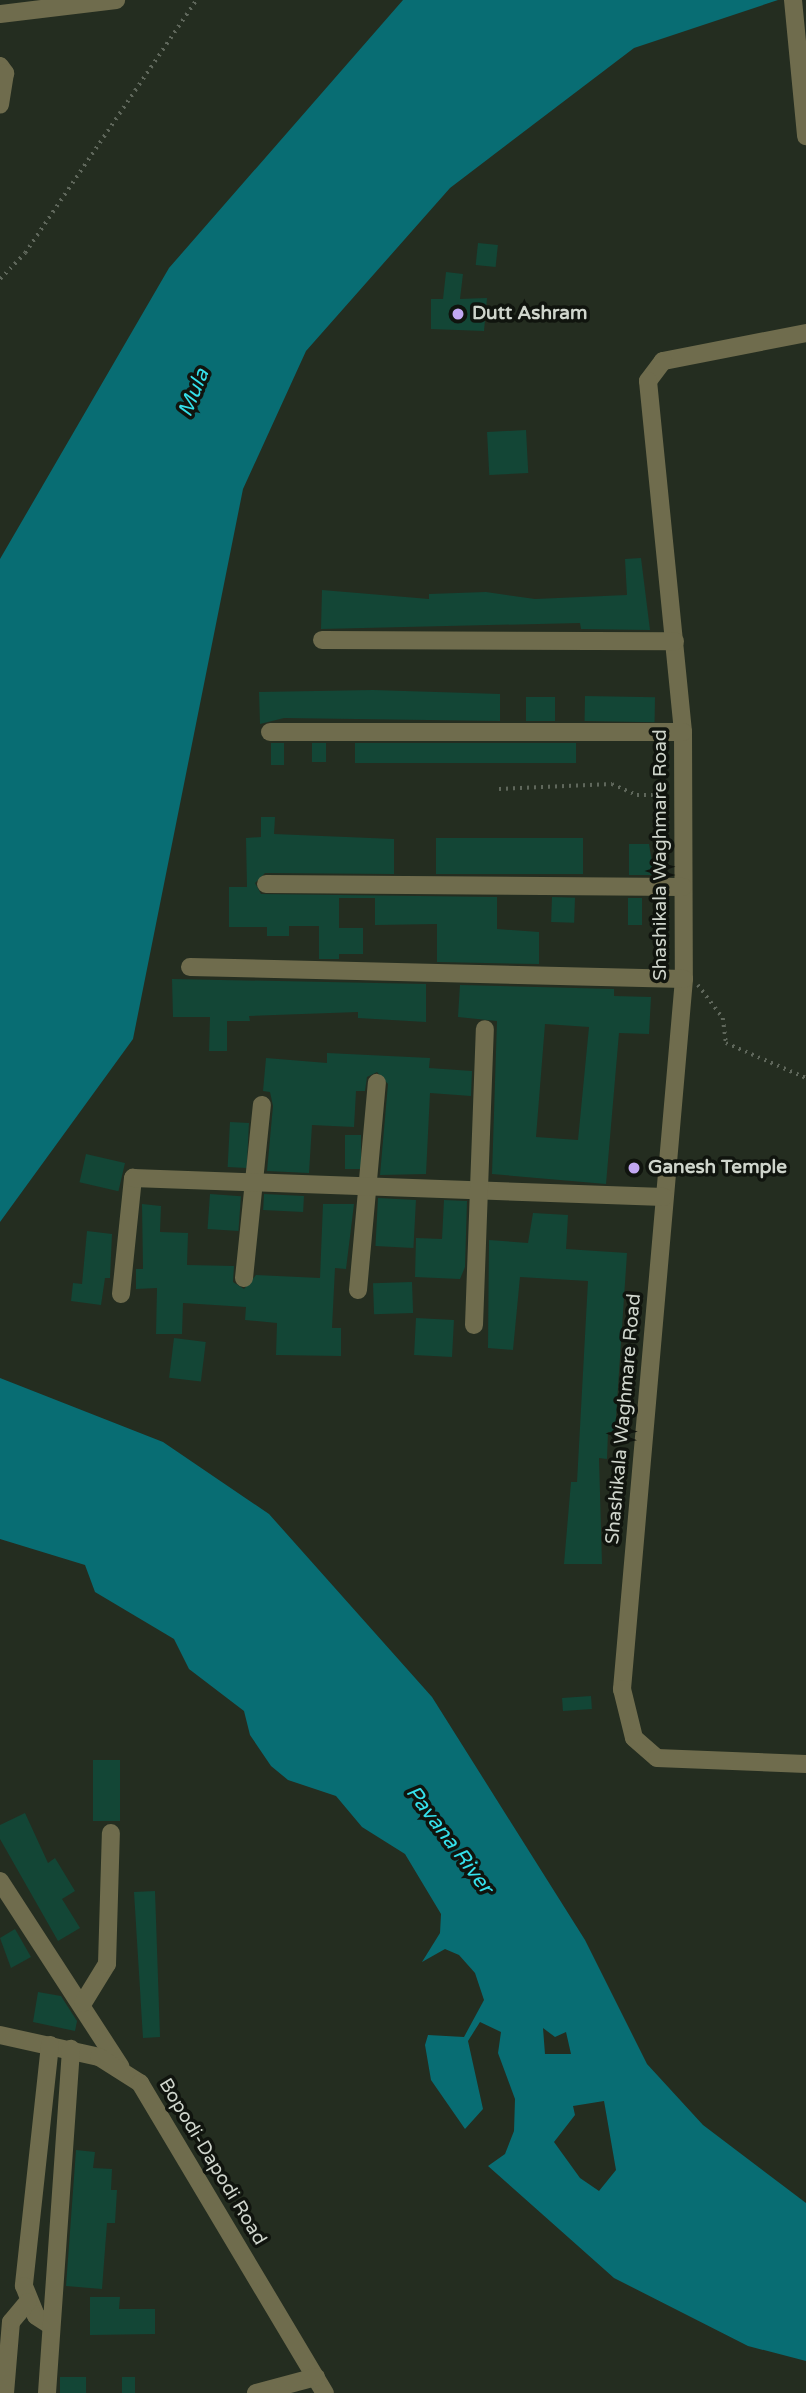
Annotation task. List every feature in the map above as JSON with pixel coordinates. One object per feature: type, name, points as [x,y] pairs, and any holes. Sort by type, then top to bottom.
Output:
[{"type":"street","points":[[0,14],[116,0]]},
{"type":"street","points":[[793,0],[806,136]]},
{"type":"street","points":[[0,66],[5,74],[0,105]]},
{"type":"street","name":"Shashikala Waghmare Road","points":[[806,333],[653,367],[648,398],[683,732],[684,979],[622,1689],[625,1719],[634,1738],[657,1758],[806,1764]]},
{"type":"street","points":[[322,640],[675,641]]},
{"type":"street","points":[[270,732],[683,732]]},
{"type":"street","points":[[266,884],[683,887]]},
{"type":"street","points":[[190,967],[684,979]]},
{"type":"street","points":[[474,1325],[482,1191],[485,1028]]},
{"type":"street","points":[[358,1290],[377,1083]]},
{"type":"street","points":[[244,1278],[262,1105]]},
{"type":"street","points":[[121,1294],[133,1178],[664,1197]]},
{"type":"street","points":[[83,2003],[107,1964],[111,1833]]},
{"type":"street","points":[[0,1881],[83,2003],[120,2066]]},
{"type":"street","name":"Bopodi-Dapodi Road","points":[[0,2035],[71,2049],[120,2066],[153,2102],[320,2385]]},
{"type":"street","points":[[50,2045],[24,2286],[28,2302],[50,2325]]},
{"type":"street","points":[[47,2393],[71,2049]]},
{"type":"street","points":[[5,2393],[11,2322],[28,2302]]},
{"type":"street","points":[[256,2393],[320,2385]]},
{"type":"path","points":[[0,279],[25,253],[197,0]]},
{"type":"path","points":[[499,789],[612,784],[659,797],[683,783]]},
{"type":"path","points":[[684,979],[712,998],[723,1018],[726,1043],[806,1078]]},
{"type":"water","name":"Mula","points":[[403,0],[778,0],[634,48],[450,188],[306,351],[243,489],[133,1039],[0,1222],[0,559],[169,268]]},
{"type":"water","name":"Pavana River","points":[[0,1378],[163,1442],[269,1514],[432,1697],[585,1940],[647,2064],[703,2125],[806,2203],[806,2361],[748,2346],[614,2278],[488,2166],[505,2154],[514,2131],[515,2099],[498,2053],[501,2032],[480,2022],[468,2041],[483,2109],[465,2129],[431,2080],[425,2045],[428,2035],[464,2037],[484,2000],[475,1973],[459,1955],[445,1949],[422,1962],[440,1933],[441,1914],[405,1854],[362,1827],[336,1796],[288,1780],[271,1766],[250,1735],[244,1711],[189,1669],[174,1639],[95,1592],[85,1565],[0,1539]],"holes":[[[543,2028],[555,2037],[566,2032],[571,2054],[545,2054]],[[604,2101],[616,2170],[599,2191],[580,2178],[554,2142],[575,2115],[573,2106]]]},
{"type":"building","points":[[478,243],[498,245],[496,267],[476,265]]},
{"type":"building","name":"Dutt Ashram","points":[[446,272],[463,274],[460,299],[487,298],[484,331],[431,329],[431,299],[443,299]]},
{"type":"building","points":[[526,430],[528,473],[489,475],[487,432]]},
{"type":"building","points":[[641,558],[650,630],[581,629],[580,623],[321,629],[322,590],[429,599],[429,594],[486,592],[535,599],[627,595],[625,559]]},
{"type":"building","points":[[373,690],[500,694],[500,721],[284,718],[260,724],[259,692]]},
{"type":"building","points":[[585,696],[655,697],[655,722],[585,721]]},
{"type":"building","points":[[526,697],[555,697],[555,721],[526,721]]},
{"type":"building","points":[[271,743],[284,743],[284,765],[271,765]]},
{"type":"building","points":[[312,743],[326,743],[326,762],[312,762]]},
{"type":"building","points":[[355,743],[576,743],[576,763],[355,763]]},
{"type":"building","points":[[261,817],[275,817],[274,834],[394,839],[394,874],[265,873],[255,883],[261,894],[497,897],[497,929],[539,932],[539,964],[437,962],[437,924],[375,925],[375,898],[339,898],[339,928],[363,928],[363,954],[339,954],[339,959],[319,959],[319,926],[289,926],[289,936],[267,936],[267,927],[229,927],[229,887],[247,887],[246,838],[261,837]]},
{"type":"building","points":[[436,838],[583,838],[583,874],[436,874]]},
{"type":"building","points":[[629,844],[649,844],[654,875],[629,875]]},
{"type":"building","points":[[552,897],[575,898],[574,923],[551,922]]},
{"type":"building","points":[[628,898],[642,898],[642,925],[628,925]]},
{"type":"building","points":[[172,979],[426,984],[426,1022],[358,1018],[358,1012],[249,1016],[250,1021],[227,1021],[227,1051],[209,1051],[210,1017],[173,1017]]},
{"type":"building","points":[[460,985],[614,989],[614,996],[651,997],[649,1034],[619,1033],[606,1184],[492,1174],[497,1021],[458,1017]],"holes":[[[545,1024],[589,1027],[578,1140],[536,1137]]]},
{"type":"building","points":[[327,1053],[430,1058],[429,1068],[472,1071],[471,1096],[430,1093],[426,1174],[380,1175],[388,1084],[377,1072],[367,1077],[365,1091],[356,1091],[354,1127],[312,1125],[309,1173],[267,1171],[273,1106],[270,1092],[263,1091],[266,1058],[327,1063]]},
{"type":"building","points":[[230,1122],[249,1123],[247,1168],[228,1167]]},
{"type":"building","points":[[345,1135],[361,1135],[361,1169],[345,1169]]},
{"type":"building","points":[[86,1154],[125,1163],[118,1191],[79,1182]]},
{"type":"building","points":[[210,1194],[241,1196],[238,1231],[208,1229]]},
{"type":"building","points":[[264,1194],[304,1196],[303,1212],[263,1210]]},
{"type":"building","points":[[378,1198],[416,1200],[413,1248],[375,1246]]},
{"type":"building","points":[[444,1200],[467,1201],[465,1267],[460,1279],[415,1277],[416,1238],[442,1239]]},
{"type":"building","points":[[142,1204],[161,1206],[160,1232],[188,1233],[187,1265],[234,1266],[233,1282],[244,1289],[256,1275],[320,1278],[323,1204],[354,1204],[346,1269],[335,1268],[332,1328],[341,1328],[341,1356],[276,1355],[277,1323],[245,1320],[246,1307],[183,1303],[182,1334],[156,1334],[157,1288],[136,1289],[136,1269],[143,1269]]},
{"type":"building","points":[[533,1213],[568,1215],[566,1249],[627,1253],[615,1432],[608,1432],[607,1459],[599,1458],[602,1564],[564,1564],[571,1482],[577,1482],[588,1281],[520,1277],[513,1350],[488,1348],[489,1240],[528,1243]]},
{"type":"building","points":[[87,1231],[112,1234],[110,1278],[105,1278],[101,1305],[71,1301],[73,1283],[82,1284]]},
{"type":"building","points":[[412,1282],[413,1313],[374,1314],[373,1283]]},
{"type":"building","points":[[416,1318],[454,1320],[452,1357],[414,1355]]},
{"type":"building","points":[[174,1338],[206,1342],[201,1382],[169,1378]]},
{"type":"building","points":[[591,1696],[592,1709],[563,1711],[562,1698]]},
{"type":"building","points":[[93,1760],[120,1760],[120,1821],[93,1821]]},
{"type":"building","points":[[25,1813],[48,1863],[55,1858],[75,1891],[62,1899],[80,1928],[58,1941],[0,1839],[0,1825]]},
{"type":"building","points":[[155,1891],[160,2037],[143,2038],[134,1892]]},
{"type":"building","points":[[15,1929],[31,1957],[11,1968],[0,1938]]},
{"type":"building","points":[[38,1992],[61,1996],[77,2021],[75,2031],[33,2022]]},
{"type":"building","points":[[76,2150],[95,2152],[93,2168],[112,2169],[111,2190],[117,2190],[115,2223],[107,2223],[102,2289],[66,2286]]},
{"type":"building","points":[[90,2297],[120,2297],[119,2309],[155,2309],[155,2334],[90,2335]]},
{"type":"building","points":[[60,2377],[86,2377],[86,2393],[60,2393]]},
{"type":"building","points":[[122,2377],[135,2377],[135,2393],[122,2393]]},
{"type":"place","name":"Dutt Ashram","points":[[458,314]]},
{"type":"place","name":"Ganesh Temple","points":[[634,1168]]}]
